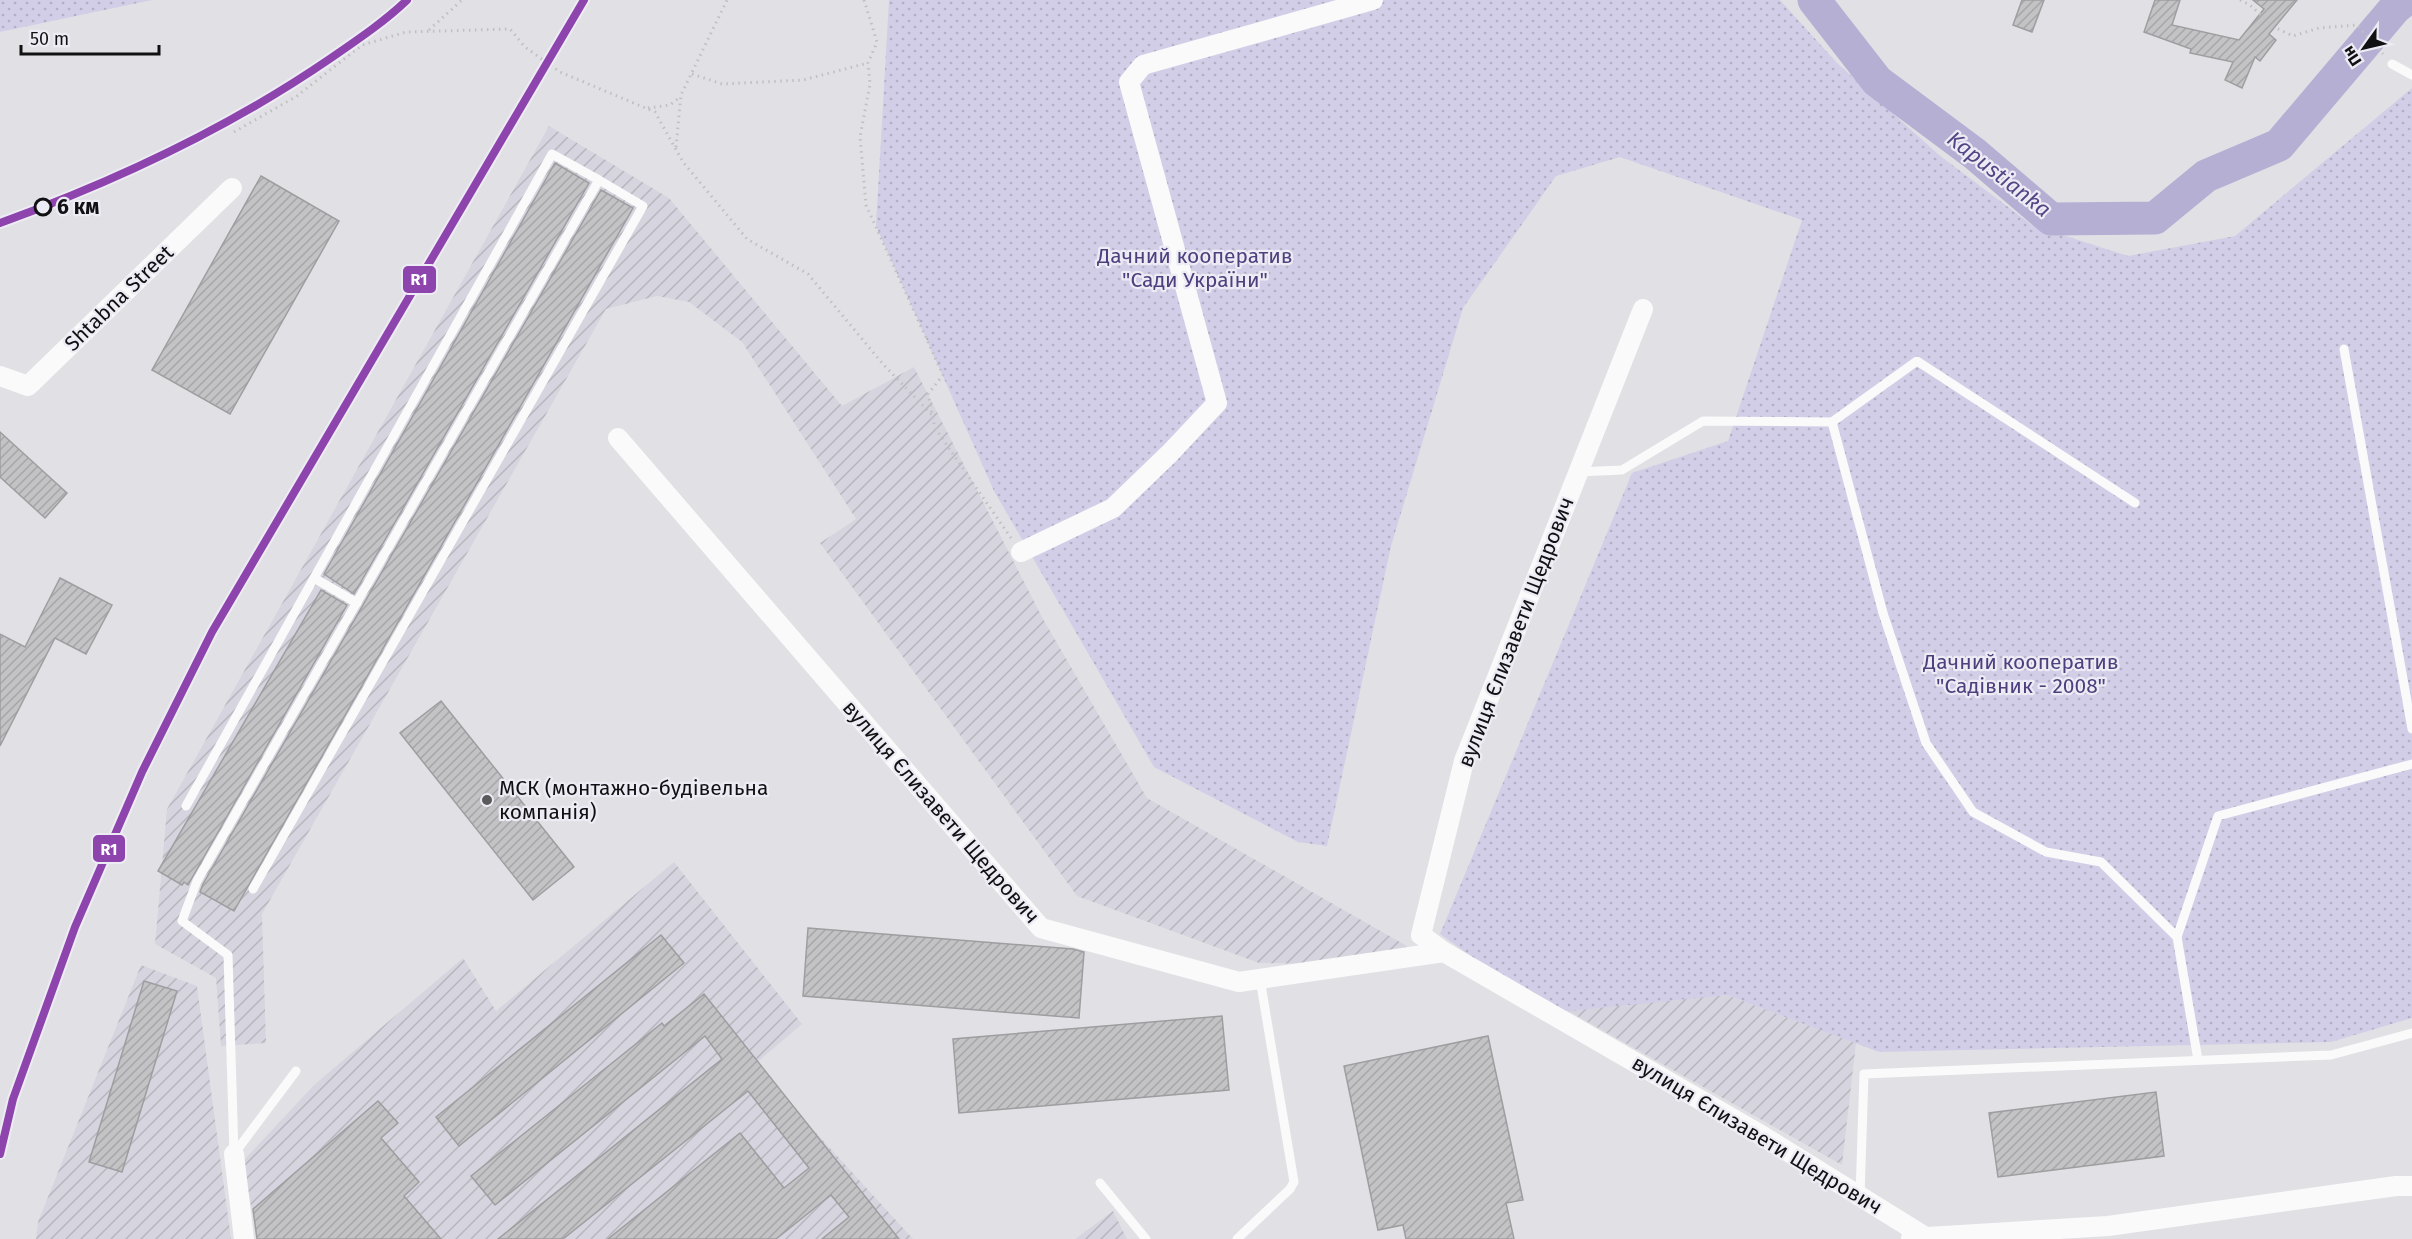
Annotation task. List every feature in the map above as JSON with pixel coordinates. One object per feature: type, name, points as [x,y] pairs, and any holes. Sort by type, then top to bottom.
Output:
[{"type":"street","points":[[1021,552],[1113,508],[1217,403],[1129,82],[1143,65],[1373,0]]},
{"type":"street","name":"Shtabna Street","points":[[0,376],[28,386],[232,188]]},
{"type":"street","name":"вулиця Єлизавети Щедрович","points":[[1643,309],[1464,761],[1420,935],[1444,952],[1761,1135],[1924,1236]]},
{"type":"street","name":"вулиця Єлизавети Щедрович","points":[[618,438],[1041,928],[1239,982],[1444,952]]},
{"type":"street","points":[[234,1154],[244,1239]]},
{"type":"street","points":[[1902,1239],[1924,1236],[2108,1232],[2396,1186],[2412,1186]]},
{"type":"lane","points":[[2392,64],[2412,75]]},
{"type":"lane","points":[[186,806],[552,154],[643,206],[253,890]]},
{"type":"lane","points":[[234,1154],[228,955],[182,921],[197,881],[599,180]]},
{"type":"lane","points":[[2344,349],[2412,729]]},
{"type":"lane","points":[[1578,472],[1622,470],[1703,421],[1832,422],[1917,361],[2135,503]]},
{"type":"lane","points":[[1832,422],[1883,613],[1926,742],[1973,812],[2046,852],[2102,862],[2177,937]]},
{"type":"lane","points":[[314,578],[357,603]]},
{"type":"lane","points":[[2198,1060],[2177,937],[2218,816],[2412,764]]},
{"type":"lane","points":[[1237,1239],[1290,1189],[1294,1182],[1260,979]]},
{"type":"lane","points":[[1860,1197],[1864,1074],[2331,1055],[2412,1033]]},
{"type":"lane","points":[[234,1154],[296,1071]]},
{"type":"lane","points":[[1100,1183],[1146,1239]]},
{"type":"path","points":[[428,32],[462,0]]},
{"type":"path","points":[[646,108],[670,105],[681,95],[728,0]]},
{"type":"path","points":[[864,0],[877,42],[868,63],[870,84],[860,137],[866,205],[943,375],[928,394],[935,428],[1021,552]]},
{"type":"path","points":[[2240,0],[2250,5],[2274,27],[2293,36],[2319,28],[2357,25],[2392,64]]},
{"type":"path","points":[[234,132],[297,96],[362,45],[406,32],[510,29],[525,47],[560,72],[655,112],[683,162],[747,238],[808,274],[882,363],[933,415]]},
{"type":"path","points":[[692,74],[722,84],[803,80],[868,63]]},
{"type":"path","points":[[676,148],[681,95]]},
{"type":"shaded area","points":[[549,126],[669,198],[842,406],[914,367],[1043,619],[1147,798],[1407,946],[1395,965],[1259,963],[1077,896],[820,543],[856,519],[742,342],[689,302],[657,296],[606,309],[262,914],[266,1043],[221,1046],[216,978],[155,944],[167,809]]},
{"type":"shaded area","points":[[674,862],[802,1024],[754,1065],[913,1239],[258,1239],[242,1162],[314,1085],[463,958],[496,1011]]},
{"type":"shaded area","points":[[141,965],[197,986],[231,1239],[36,1239],[38,1222]]},
{"type":"shaded area","points":[[1727,995],[1856,1043],[1842,1165],[1561,1007]]},
{"type":"shaded area","points":[[1113,1211],[1127,1239],[1075,1239]]},
{"type":"green space","points":[[0,0],[152,0],[0,32]]},
{"type":"green space","points":[[889,0],[1780,0],[1837,63],[1939,155],[2032,225],[2128,256],[2235,236],[2412,88],[2412,1018],[2331,1042],[1879,1052],[1727,995],[1549,1013],[1440,934],[1632,473],[1728,441],[1802,220],[1620,157],[1556,176],[1463,308],[1391,546],[1327,846],[1298,842],[1154,767],[994,491],[876,225]]},
{"type":"building","points":[[2022,0],[2044,0],[2032,32],[2013,25]]},
{"type":"building","points":[[2155,0],[2180,0],[2172,25],[2239,40],[2264,9],[2253,0],[2297,0],[2269,34],[2276,40],[2260,61],[2255,57],[2242,88],[2225,80],[2233,62],[2190,53],[2191,49],[2144,32]]},
{"type":"building","points":[[555,163],[589,183],[354,594],[324,574]]},
{"type":"building","points":[[261,176],[339,221],[230,414],[152,370]]},
{"type":"building","points":[[601,190],[633,208],[234,911],[200,892],[203,884]]},
{"type":"building","points":[[0,432],[67,493],[45,518],[0,477]]},
{"type":"building","points":[[60,578],[112,605],[86,654],[55,638],[0,746],[0,634],[25,647]]},
{"type":"building","points":[[321,590],[347,605],[188,885],[184,882],[182,885],[158,871]]},
{"type":"building","name":"МСК (монтажно-будівельна компанія)","points":[[441,701],[574,867],[533,900],[400,733]]},
{"type":"building","points":[[808,928],[1073,949],[1084,952],[1079,1018],[803,996]]},
{"type":"building","points":[[661,935],[684,963],[459,1146],[436,1117]]},
{"type":"building","points":[[144,981],[177,991],[122,1172],[89,1162]]},
{"type":"building","points":[[704,994],[899,1239],[822,1239],[849,1217],[831,1195],[776,1239],[608,1239],[740,1133],[784,1188],[809,1168],[748,1091],[563,1239],[498,1239],[722,1059],[705,1036],[495,1205],[471,1176],[662,1023],[664,1026]]},
{"type":"building","points":[[1222,1016],[1229,1090],[959,1113],[953,1039]]},
{"type":"building","points":[[1488,1036],[1523,1200],[1506,1203],[1514,1239],[1406,1239],[1403,1225],[1378,1230],[1344,1066]]},
{"type":"building","points":[[2156,1092],[2164,1156],[1998,1177],[1989,1113]]},
{"type":"building","points":[[378,1101],[398,1123],[381,1138],[419,1182],[404,1196],[441,1239],[257,1239],[253,1209]]},
{"type":"waterway","name":"Kapustianka","points":[[1814,0],[1877,81],[1975,154],[2051,219],[2155,218],[2206,176],[2279,145],[2395,8],[2405,0]]},
{"type":"transit line","name":"R1","points":[[0,223],[129,171],[212,130],[331,58],[380,23],[407,0]]},
{"type":"transit line","name":"R1","points":[[0,1154],[13,1099],[75,927],[142,772],[212,632],[584,0]]},
{"type":"place","name":"6 км","points":[[43,207]]},
{"type":"place","name":"МСК (монтажно-будівельна компанія)","points":[[487,800]]},
{"type":"park label","name":"Дачний кооператив \"Сади України\"","points":[[1195,268]]},
{"type":"park label","name":"Дачний кооператив \"Садівник - 2008\"","points":[[2021,674]]}]
